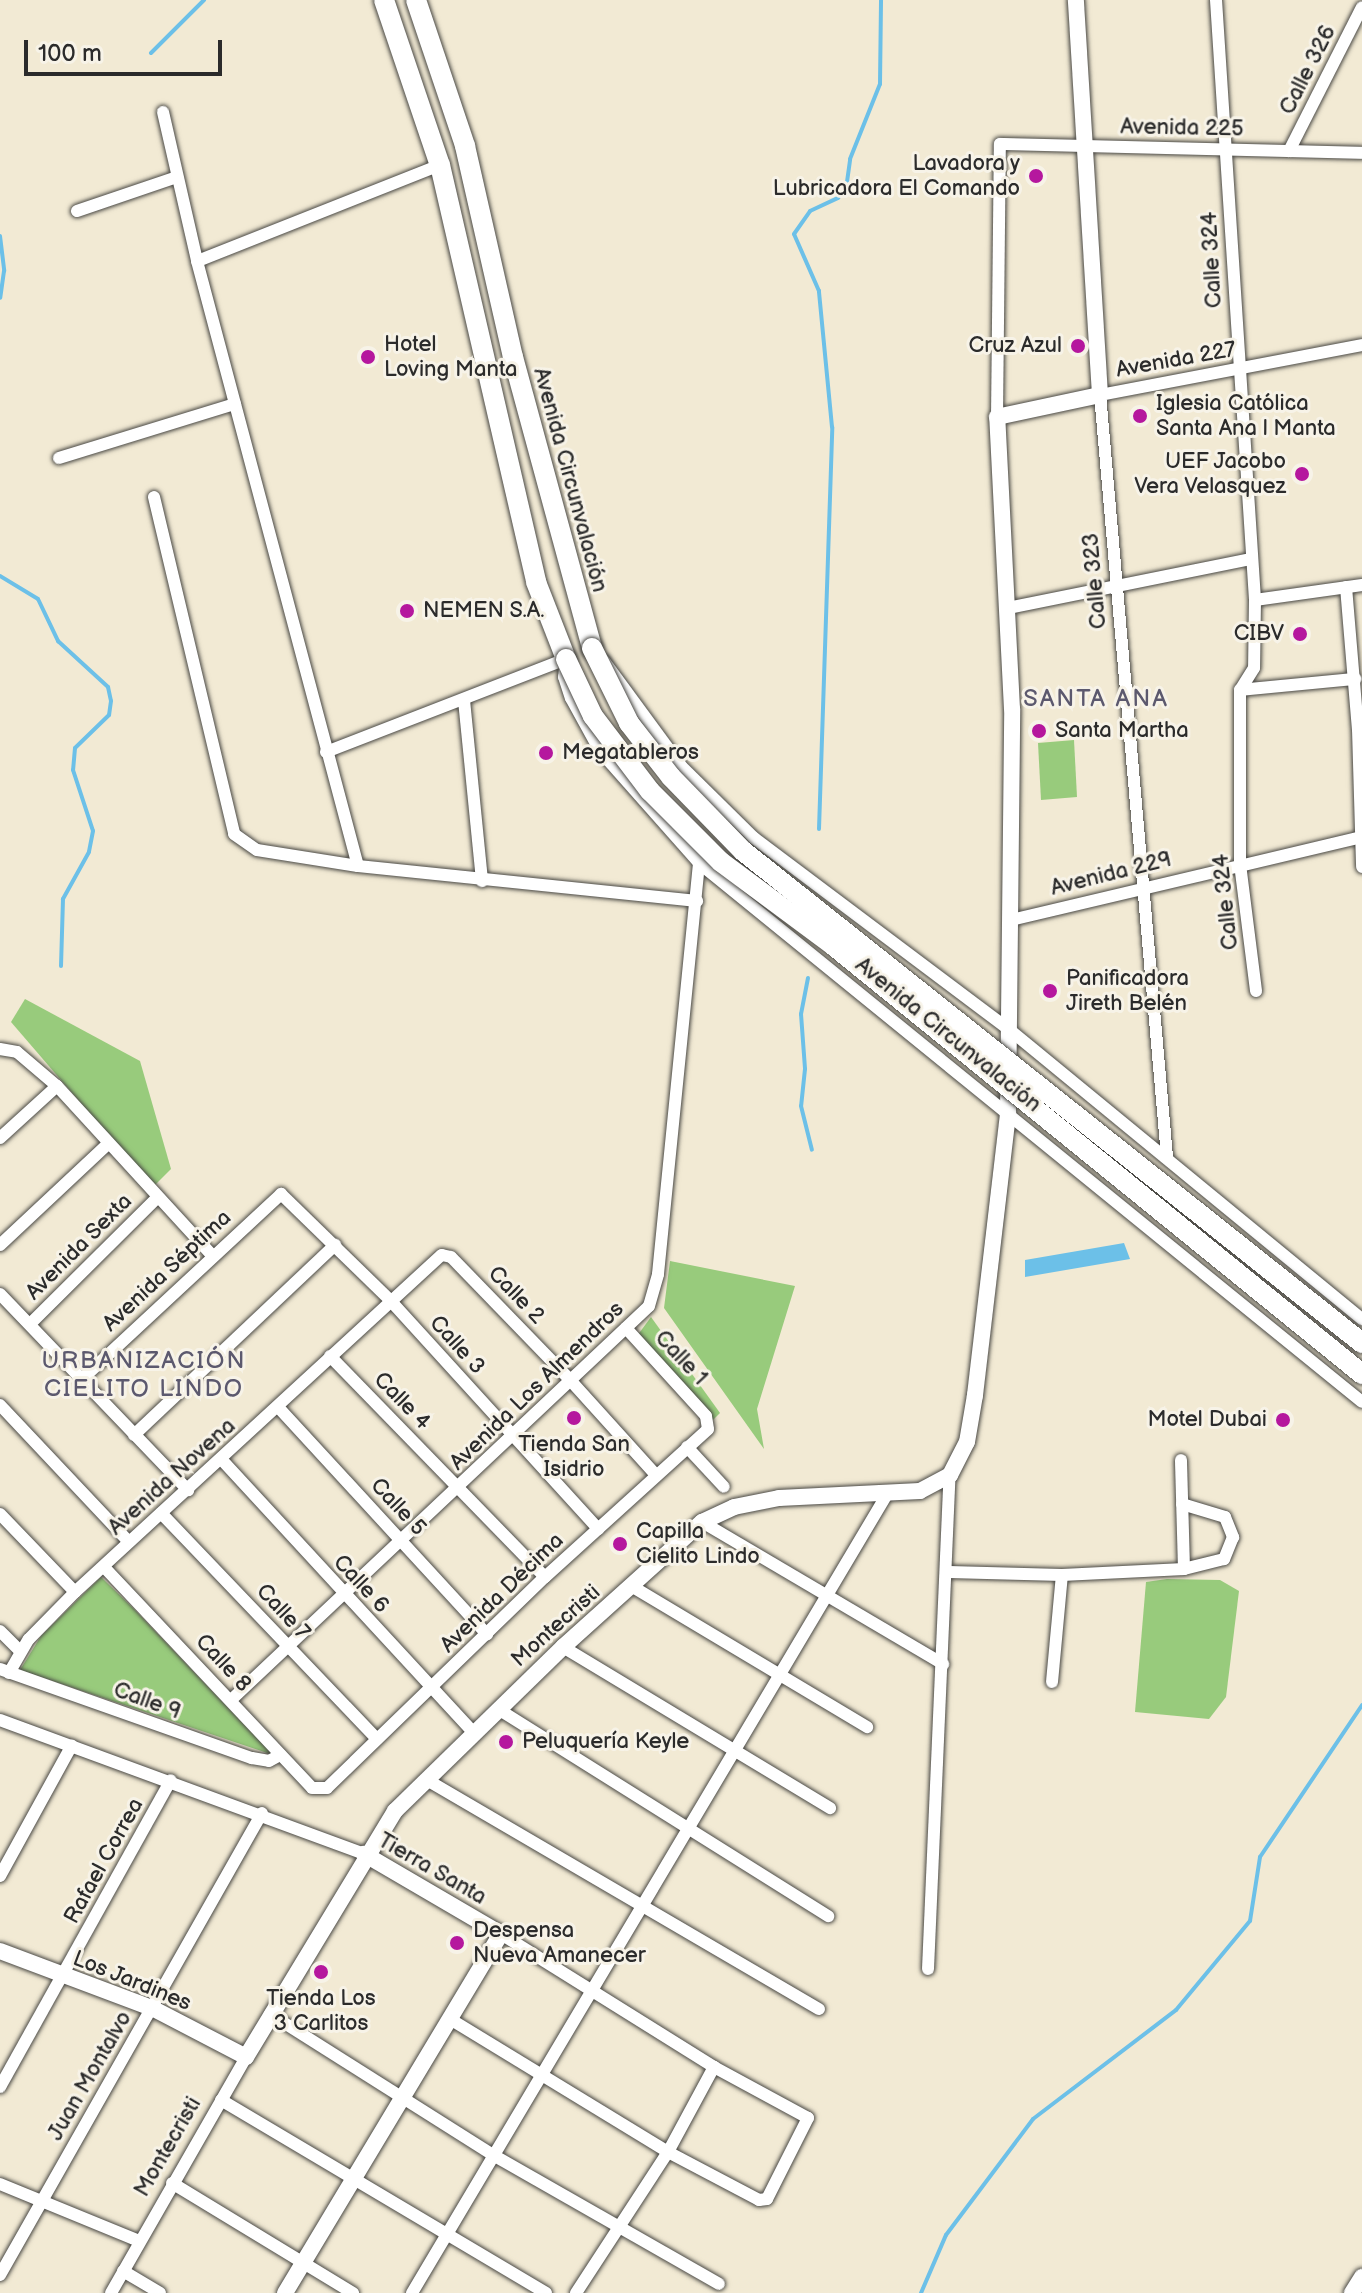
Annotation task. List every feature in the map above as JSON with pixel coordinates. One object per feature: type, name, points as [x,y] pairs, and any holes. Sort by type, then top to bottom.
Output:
[{"type":"highway","name":"Avenida Circunvalación","points":[[384,0],[440,165],[536,582],[566,659],[593,716],[650,791],[721,862],[834,946],[1362,1374]]},
{"type":"highway","name":"Avenida Circunvalación","points":[[416,0],[477,194],[513,357],[592,648],[629,723],[671,777],[743,851],[1362,1343]]},
{"type":"highway","points":[[449,201],[477,194]]},
{"type":"street","name":"Calle 323","points":[[1076,0],[1088,146],[1100,395],[1167,1157]]},
{"type":"street","name":"Calle 324","points":[[1216,0],[1255,600],[1254,668],[1240,690],[1240,864],[1256,991]]},
{"type":"street","name":"Calle 326","points":[[1289,151],[1362,7]]},
{"type":"street","points":[[163,112],[197,261],[358,866]]},
{"type":"street","name":"Avenida 225","points":[[997,417],[1000,144],[1362,153]]},
{"type":"street","points":[[197,261],[440,165]]},
{"type":"street","points":[[77,211],[177,177]]},
{"type":"street","name":"Avenida 227","points":[[997,417],[1100,395],[1238,372],[1362,345]]},
{"type":"street","points":[[59,458],[235,404]]},
{"type":"street","points":[[928,1969],[949,1572],[950,1475],[967,1442],[975,1395],[1008,1114],[1011,920],[1008,608],[997,417]]},
{"type":"street","points":[[154,497],[234,834],[257,850],[358,866],[697,901]]},
{"type":"street","points":[[1008,608],[1118,589],[1250,559]]},
{"type":"street","points":[[1255,600],[1362,585]]},
{"type":"street","points":[[1346,587],[1359,693],[1362,867]]},
{"type":"street","name":"Avenida Circunvalación","points":[[592,648],[618,674],[681,766],[754,838],[1011,1031],[1362,1319]]},
{"type":"street","points":[[326,752],[566,659]]},
{"type":"street","name":"Avenida Circunvalación","points":[[566,659],[564,677],[571,698],[600,751],[699,863],[1362,1402]]},
{"type":"street","points":[[1240,690],[1355,679]]},
{"type":"street","points":[[464,700],[482,881]]},
{"type":"street","name":"Avenida 229","points":[[1011,920],[1141,886],[1361,838]]},
{"type":"street","name":"Avenida Los Almendros","points":[[231,1700],[345,1597],[649,1306],[658,1274],[699,863]]},
{"type":"street","points":[[0,1049],[17,1052],[57,1086],[156,1199],[212,1255]]},
{"type":"street","points":[[0,1138],[57,1086]]},
{"type":"street","points":[[0,1245],[107,1145]]},
{"type":"street","name":"Calle 3","points":[[281,1194],[389,1299],[598,1529]]},
{"type":"street","name":"Avenida Séptima","points":[[82,1379],[281,1194]]},
{"type":"street","name":"Avenida Sexta","points":[[30,1324],[156,1199]]},
{"type":"street","points":[[134,1435],[335,1245]]},
{"type":"street","name":"Avenida Novena","points":[[5,1671],[75,1592],[222,1460],[389,1299],[442,1255]]},
{"type":"street","name":"Calle 2","points":[[442,1255],[451,1257],[571,1381],[655,1474]]},
{"type":"street","points":[[2,1301],[30,1324],[188,1490]]},
{"type":"street","name":"Calle 1","points":[[626,1328],[706,1416]]},
{"type":"street","name":"Calle 4","points":[[330,1356],[545,1577]]},
{"type":"street","points":[[0,1405],[129,1542]]},
{"type":"street","name":"Calle 5","points":[[278,1407],[487,1634]]},
{"type":"street","name":"Avenida Décima","points":[[312,1788],[327,1788],[545,1577],[708,1429],[706,1416]]},
{"type":"street","points":[[687,1447],[724,1487]]},
{"type":"street","name":"Calle 6","points":[[222,1460],[345,1597],[474,1733]]},
{"type":"street","points":[[1181,1460],[1184,1569]]},
{"type":"street","name":"Montecristi","points":[[111,2293],[364,1854],[395,1811],[498,1709],[702,1522],[734,1507],[779,1498],[886,1496],[920,1491],[950,1475]]},
{"type":"street","points":[[412,2293],[543,2075],[638,1906],[886,1496]]},
{"type":"street","points":[[949,1572],[1062,1575],[1184,1569],[1224,1559],[1233,1537],[1225,1517],[1182,1504]]},
{"type":"street","name":"Calle 7","points":[[161,1513],[376,1738]]},
{"type":"street","points":[[0,1514],[75,1592]]},
{"type":"street","points":[[702,1522],[943,1664]]},
{"type":"street","name":"Calle 8","points":[[104,1567],[312,1788]]},
{"type":"street","points":[[1052,1682],[1062,1575]]},
{"type":"street","points":[[633,1587],[867,1727]]},
{"type":"street","points":[[0,1631],[20,1651]]},
{"type":"street","points":[[563,1647],[730,1752],[830,1808]]},
{"type":"street","name":"Calle 9","points":[[5,1671],[252,1758],[269,1761],[280,1755]]},
{"type":"street","points":[[498,1709],[828,1916]]},
{"type":"street","name":"Tierra Santa","points":[[0,1720],[262,1813],[364,1854],[593,1987],[714,2067],[810,2120],[763,2201],[668,2152]]},
{"type":"street","points":[[0,1876],[72,1745]]},
{"type":"street","name":"Rafael Correa","points":[[0,2087],[171,1780]]},
{"type":"street","points":[[427,1780],[819,2009]]},
{"type":"street","name":"Juan Montalvo","points":[[0,2275],[262,1813]]},
{"type":"street","points":[[285,2293],[501,1934]]},
{"type":"street","name":"Los Jardines","points":[[0,1951],[152,2008],[246,2057]]},
{"type":"street","points":[[270,2014],[493,2155],[719,2284]]},
{"type":"street","points":[[450,2019],[668,2152]]},
{"type":"street","points":[[576,2293],[668,2152],[714,2067]]},
{"type":"street","points":[[221,2100],[546,2293]]},
{"type":"street","points":[[172,2183],[353,2293]]},
{"type":"street","points":[[0,2184],[139,2241]]},
{"type":"street","points":[[123,2271],[160,2293]]},
{"type":"street","points":[[1352,2293],[1362,2277]]},
{"type":"green space","points":[[1074,740],[1077,797],[1041,800],[1038,743]]},
{"type":"green space","points":[[25,999],[140,1061],[171,1169],[153,1187],[11,1022]]},
{"type":"green space","points":[[670,1261],[795,1286],[757,1409],[764,1449],[664,1308]]},
{"type":"green space","points":[[651,1317],[720,1413],[713,1420],[637,1336]]},
{"type":"green space","points":[[101,1577],[273,1755],[20,1670],[41,1636]]},
{"type":"green space","points":[[1167,1579],[1220,1580],[1239,1591],[1226,1697],[1209,1719],[1135,1712],[1146,1582]]},
{"type":"water","points":[[1124,1243],[1130,1259],[1025,1277],[1025,1260]]},
{"type":"waterway","points":[[151,53],[204,0]]},
{"type":"waterway","points":[[819,829],[832,427],[819,291],[794,234],[810,211],[838,198],[846,189],[850,159],[880,84],[881,0]]},
{"type":"waterway","points":[[0,236],[4,271],[0,298]]},
{"type":"waterway","points":[[0,576],[38,599],[58,641],[108,687],[111,701],[109,715],[75,748],[73,770],[93,831],[89,852],[63,899],[61,966]]},
{"type":"waterway","points":[[808,978],[801,1014],[805,1069],[801,1106],[812,1150]]},
{"type":"waterway","points":[[921,2293],[946,2235],[1033,2119],[1176,2010],[1250,1921],[1260,1857],[1362,1705]]},
{"type":"place","name":"Lavadora y Lubricadora El Comando","points":[[1036,176]]},
{"type":"place","name":"Cruz Azul","points":[[1078,346]]},
{"type":"place","name":"Hotel Loving Manta","points":[[368,357]]},
{"type":"place","name":"Iglesia Católica Santa Ana | Manta","points":[[1140,416]]},
{"type":"place","name":"UEF Jacobo Vera Velasquez","points":[[1302,474]]},
{"type":"place","name":"NEMEN S.A.","points":[[407,611]]},
{"type":"place","name":"CIBV","points":[[1300,634]]},
{"type":"place","name":"Santa Martha","points":[[1039,731]]},
{"type":"place","name":"Megatableros","points":[[546,753]]},
{"type":"place","name":"Panificadora Jireth Belén","points":[[1050,991]]},
{"type":"place","name":"Tienda San Isidrio","points":[[574,1418]]},
{"type":"place","name":"Motel Dubai","points":[[1283,1420]]},
{"type":"place","name":"Capilla Cielito Lindo","points":[[620,1544]]},
{"type":"place","name":"Peluquería Keyle","points":[[506,1742]]},
{"type":"place","name":"Despensa Nueva Amanecer","points":[[457,1943]]},
{"type":"place","name":"Tienda Los 3 Carlitos","points":[[321,1972]]},
{"type":"district","name":"SANTA ANA","points":[[1096,699]]},
{"type":"district","name":"URBANIZACIÓN CIELITO LINDO","points":[[144,1375]]}]
